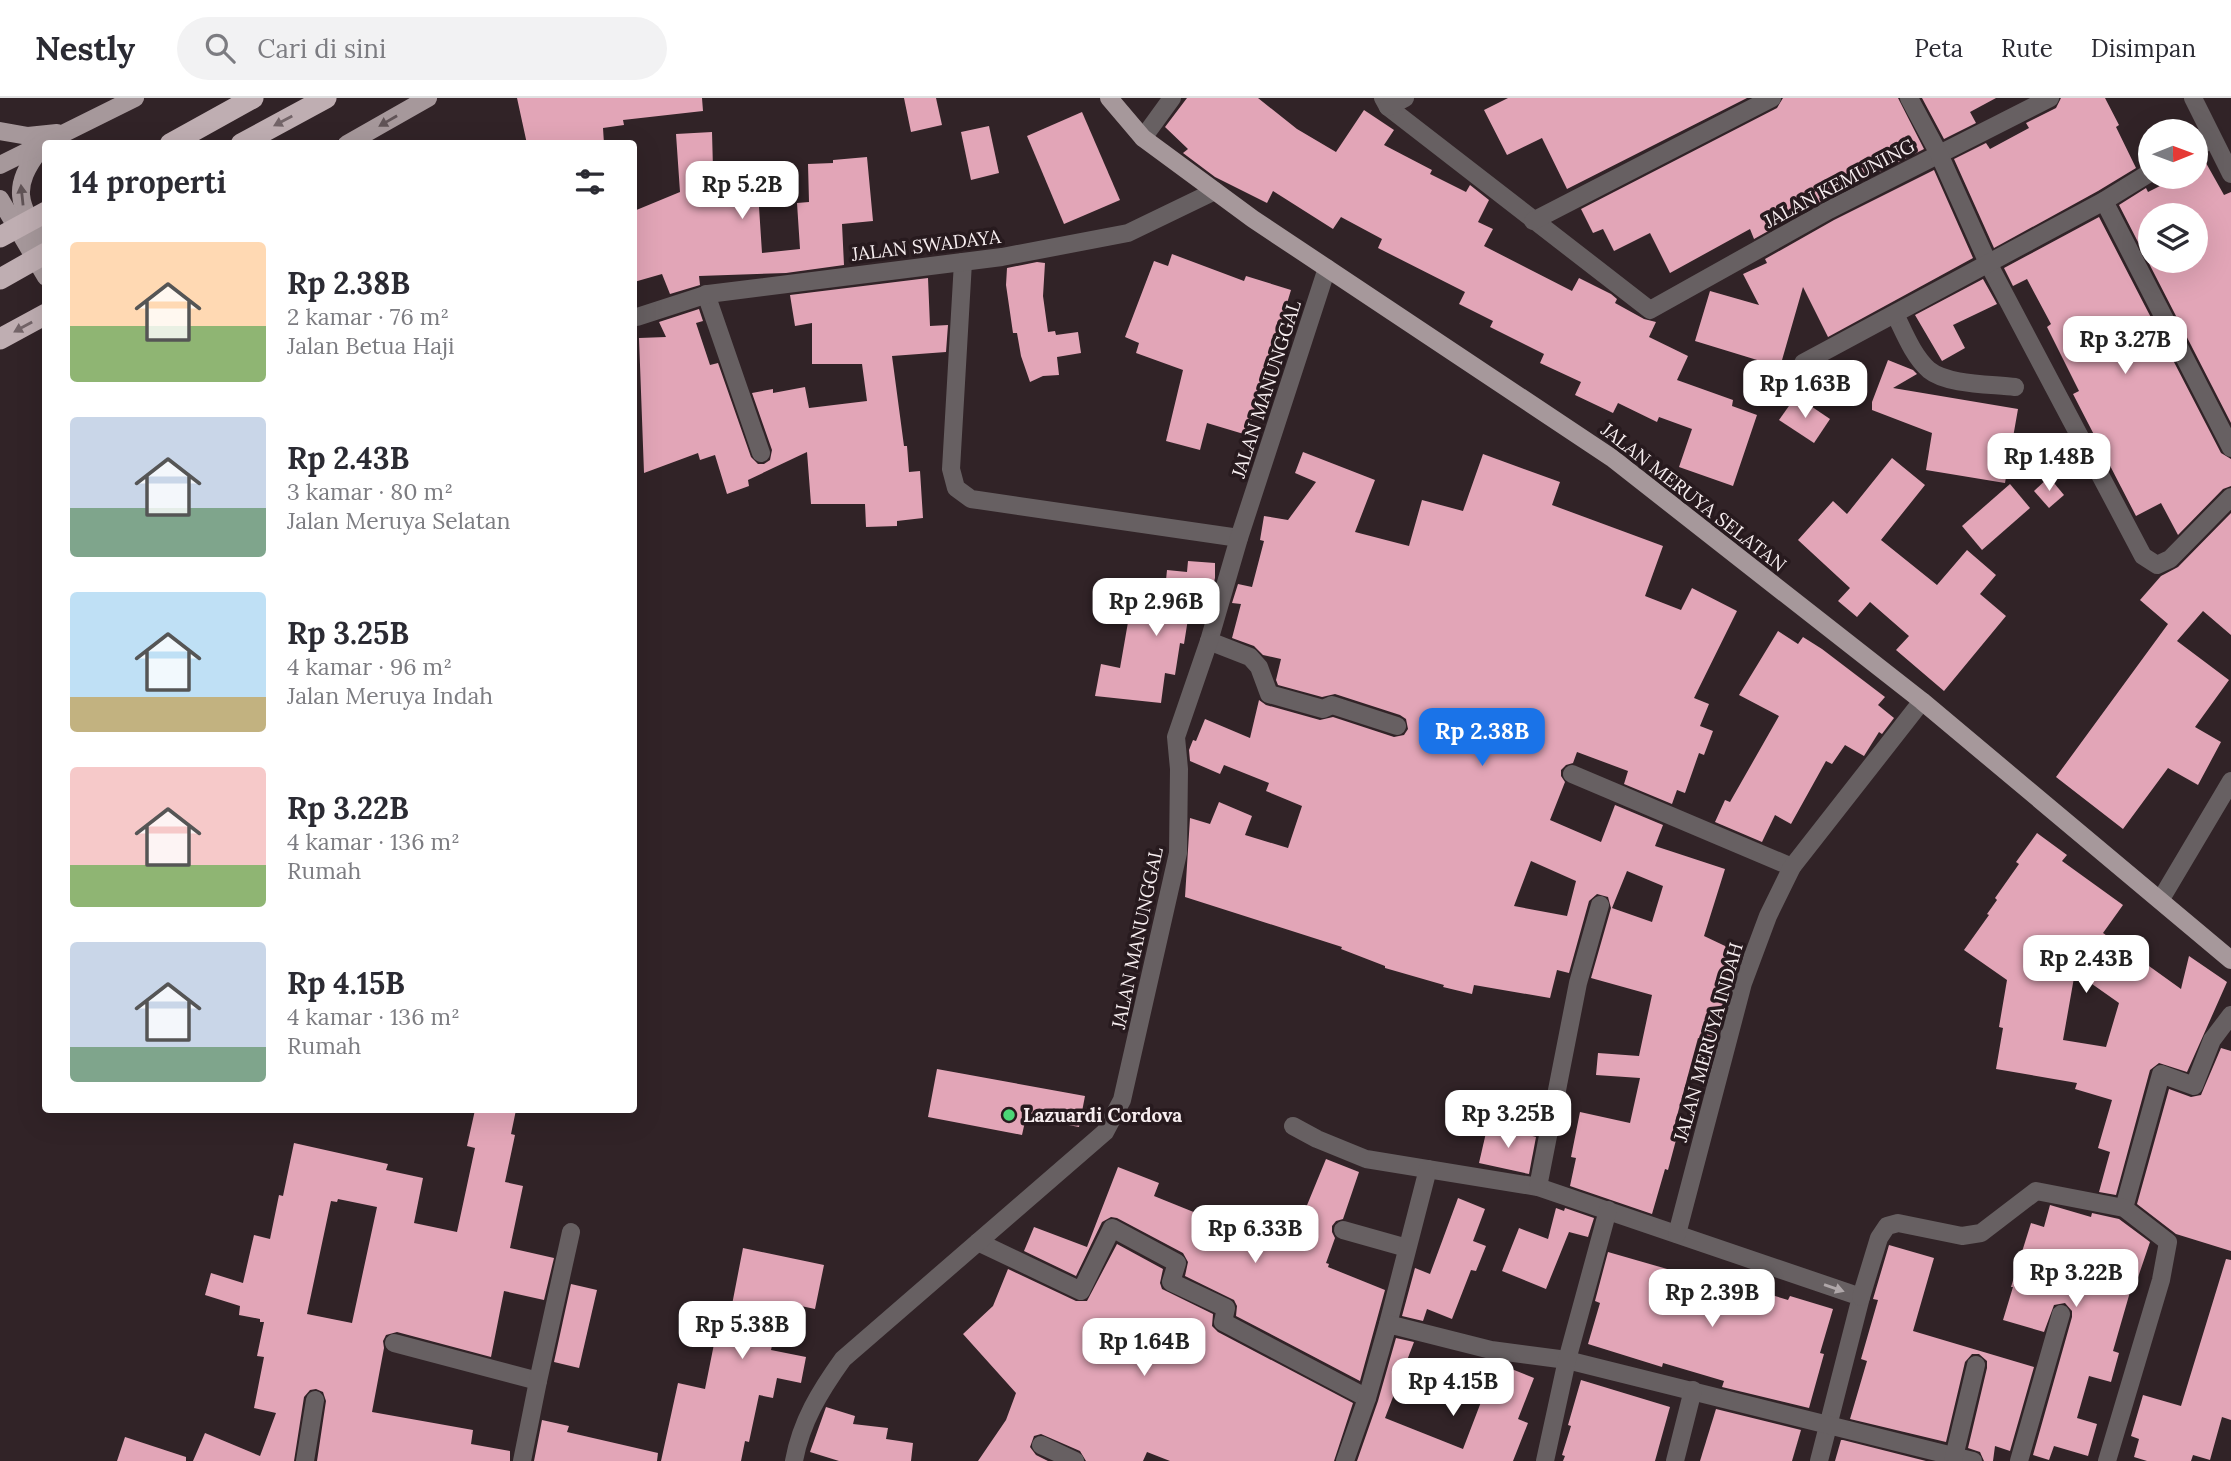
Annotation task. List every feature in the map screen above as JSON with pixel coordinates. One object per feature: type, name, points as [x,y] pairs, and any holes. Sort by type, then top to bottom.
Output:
[{"type":"highway","points":[[177,140],[253,98]]},
{"type":"highway","points":[[248,140],[326,98]]},
{"type":"highway","points":[[0,237],[42,214]]},
{"type":"highway","points":[[0,279],[42,253]]},
{"type":"highway","points":[[0,340],[42,316]]},
{"type":"main road","points":[[52,140],[135,98]]},
{"type":"main road","points":[[354,140],[428,98]]},
{"type":"main road","name":"JALAN MERUYA SELATAN","points":[[1109,98],[1143,138],[1214,191],[1612,458],[1922,701],[2231,960]]},
{"type":"main road","points":[[0,131],[28,136],[74,129]]},
{"type":"main road","points":[[0,165],[42,145]]},
{"type":"main road","points":[[42,147],[28,166],[20,189],[25,212],[42,243]]},
{"type":"main road","points":[[0,199],[42,270]]},
{"type":"street","points":[[1143,138],[1172,98]]},
{"type":"street","points":[[1385,103],[1405,98]]},
{"type":"street","points":[[1385,103],[1533,221],[1772,98]]},
{"type":"street","points":[[1909,98],[1939,154],[1988,263],[2143,556],[2157,565],[2171,559],[2231,497]]},
{"type":"street","name":"JALAN KEMUNING","points":[[1533,221],[1650,310],[1806,222],[2050,98]]},
{"type":"street","points":[[2193,98],[2231,174]]},
{"type":"street","points":[[2208,142],[2213,139]]},
{"type":"street","points":[[1803,363],[2104,201],[2138,180]]},
{"type":"street","name":"JALAN SWADAYA","points":[[637,317],[706,294],[963,262],[1128,233],[1214,191]]},
{"type":"street","points":[[2104,201],[2231,448]]},
{"type":"street","points":[[963,262],[951,469],[956,488],[971,499],[1239,538]]},
{"type":"street","name":"JALAN MANUNGGAL","points":[[794,1461],[817,1395],[843,1359],[1105,1132],[1122,1100],[1178,853],[1179,769],[1176,737],[1327,268]]},
{"type":"street","points":[[706,294],[761,453]]},
{"type":"street","points":[[1895,314],[1920,360],[1930,371],[1952,380],[2015,387]]},
{"type":"street","points":[[1209,640],[1250,657],[1259,667],[1269,694],[1324,709],[1332,705],[1397,726]]},
{"type":"street","name":"JALAN MERUYA INDAH","points":[[1677,1234],[1743,983],[1768,916],[1792,867],[1922,701]]},
{"type":"street","points":[[1572,774],[1792,867]]},
{"type":"street","points":[[2161,899],[2231,781]]},
{"type":"street","points":[[1538,1187],[1578,983],[1600,905]]},
{"type":"street","points":[[2124,1208],[2161,1074],[2194,1086],[2212,1040],[2231,1015]]},
{"type":"street","points":[[1293,1126],[1366,1159],[1538,1187],[1861,1297]]},
{"type":"street","points":[[1345,1461],[1367,1398],[1428,1169]]},
{"type":"street","points":[[1819,1461],[1861,1297],[1879,1238],[1887,1226],[1898,1223],[1962,1236],[1981,1233],[2036,1191],[2124,1208],[2168,1242],[2161,1280],[2107,1461]]},
{"type":"street","points":[[1545,1461],[1567,1360],[1608,1210]]},
{"type":"street","points":[[978,1242],[1081,1291],[1112,1228],[1177,1263],[1171,1282],[1226,1308],[1223,1322],[1367,1398]]},
{"type":"street","points":[[1343,1230],[1408,1248]]},
{"type":"street","points":[[522,1461],[571,1232]]},
{"type":"street","points":[[2019,1461],[2061,1314]]},
{"type":"street","points":[[1388,1324],[1491,1350],[1567,1360],[1973,1461]]},
{"type":"street","points":[[394,1343],[538,1381]]},
{"type":"street","points":[[1953,1458],[1976,1366]]},
{"type":"street","points":[[1675,1461],[1693,1390]]},
{"type":"street","points":[[305,1461],[315,1400]]},
{"type":"street","points":[[1041,1445],[1075,1461]]},
{"type":"building","points":[[517,98],[702,98],[703,111],[623,120],[624,125],[603,128],[604,140],[526,140]]},
{"type":"building","points":[[904,98],[936,98],[942,125],[911,132]]},
{"type":"building","points":[[1187,98],[1258,98],[1297,129],[1336,152],[1364,110],[1394,130],[1384,145],[1432,170],[1430,174],[1466,192],[1470,185],[1489,200],[1478,222],[1493,229],[1484,246],[1572,291],[1579,278],[1611,294],[1617,299],[1615,303],[1644,319],[1656,322],[1649,337],[1688,356],[1677,380],[1733,400],[1732,406],[1757,415],[1733,486],[1679,467],[1692,429],[1659,417],[1657,422],[1618,403],[1613,413],[1575,395],[1581,382],[1540,363],[1544,354],[1490,327],[1493,321],[1459,304],[1465,292],[1378,248],[1382,239],[1341,217],[1333,229],[1273,191],[1267,203],[1215,177],[1183,153],[1188,149],[1165,127]]},
{"type":"building","points":[[1508,98],[1747,98],[1567,189],[1542,138],[1507,155],[1484,110]]},
{"type":"building","points":[[1783,98],[1898,98],[1924,149],[1754,239],[1750,229],[1670,273],[1650,233],[1614,251],[1603,229],[1593,233],[1581,209],[1777,108]]},
{"type":"building","points":[[1922,98],[1996,98],[1970,112],[1976,123],[1944,139]]},
{"type":"building","points":[[2061,98],[2105,98],[2136,168],[1994,248],[1954,159],[1986,143],[1990,149],[2029,128],[2026,123],[2056,108]]},
{"type":"building","points":[[1082,112],[1120,200],[1064,224],[1027,136]]},
{"type":"building","points":[[989,126],[999,173],[971,180],[961,132]]},
{"type":"building","points":[[712,132],[713,169],[748,169],[749,206],[759,207],[762,253],[800,249],[797,203],[809,202],[808,164],[867,157],[873,221],[842,224],[844,265],[786,273],[699,276],[700,285],[670,294],[662,274],[637,281],[637,210],[680,192],[676,134]]},
{"type":"building","points":[[2208,167],[2224,195],[2231,192],[2231,423],[2154,273],[2208,273],[2208,203],[2138,203],[2138,242],[2119,205],[2144,189],[2148,192],[2154,189],[2208,189]]},
{"type":"building","points":[[1934,170],[1973,258],[1828,337],[1803,287],[1780,367],[1695,341],[1710,291],[1759,305],[1743,274],[1767,263],[1765,259],[1834,220]]},
{"type":"building","points":[[2099,217],[2221,453],[2231,459],[2231,486],[2223,489],[2178,535],[2161,503],[2136,516],[2073,394],[2079,391],[2047,327],[2051,324],[2027,279],[2013,286],[2004,268]]},
{"type":"building","points":[[1172,254],[1244,281],[1246,276],[1291,290],[1247,435],[1207,423],[1200,450],[1166,441],[1183,370],[1136,353],[1139,343],[1125,337],[1154,261],[1168,266]]},
{"type":"building","points":[[1045,263],[1043,296],[1048,332],[1055,331],[1056,335],[1078,332],[1081,353],[1057,357],[1059,375],[1043,376],[1030,382],[1017,333],[1013,333],[1006,285],[1007,268]]},
{"type":"building","points":[[928,278],[930,326],[948,325],[946,352],[892,356],[909,472],[920,471],[923,518],[897,521],[897,526],[866,527],[865,504],[811,504],[807,452],[748,480],[749,486],[727,494],[715,455],[700,460],[698,453],[644,473],[639,338],[666,337],[659,322],[699,309],[703,321],[696,323],[710,365],[718,363],[751,457],[758,464],[764,464],[770,460],[772,450],[752,393],[773,389],[773,393],[805,387],[809,408],[867,401],[862,364],[812,364],[812,323],[795,326],[790,295]]},
{"type":"building","points":[[1983,279],[1997,304],[1953,325],[1965,348],[1942,361],[1915,315]]},
{"type":"building","points":[[1839,360],[1851,382],[1829,393],[1797,381]]},
{"type":"building","points":[[1888,360],[1917,374],[1893,388],[2018,409],[2005,483],[1926,470],[1932,433],[1872,410],[1872,402]]},
{"type":"building","points":[[1796,396],[1830,419],[1814,443],[1779,420]]},
{"type":"building","points":[[1303,452],[1375,480],[1355,532],[1409,546],[1422,500],[1463,511],[1483,454],[1560,482],[1552,505],[1663,546],[1645,596],[1681,610],[1692,588],[1737,611],[1694,698],[1709,704],[1700,726],[1713,731],[1704,755],[1699,753],[1685,793],[1677,790],[1672,804],[1624,784],[1628,771],[1577,752],[1573,763],[1561,770],[1565,782],[1550,820],[1601,842],[1615,805],[1663,825],[1655,846],[1725,869],[1704,936],[1742,954],[1724,998],[1714,1042],[1698,1038],[1671,1138],[1676,1140],[1652,1214],[1570,1186],[1576,1158],[1571,1157],[1580,1112],[1630,1123],[1640,1078],[1596,1075],[1598,1053],[1639,1056],[1652,995],[1591,978],[1611,908],[1608,897],[1597,894],[1589,901],[1569,973],[1557,970],[1550,998],[1474,985],[1472,994],[1443,987],[1444,985],[1385,968],[1341,949],[1342,947],[1185,897],[1190,818],[1210,824],[1219,802],[1252,816],[1245,835],[1288,848],[1302,806],[1266,791],[1269,783],[1224,765],[1220,774],[1190,761],[1189,750],[1205,719],[1250,738],[1259,700],[1266,705],[1320,720],[1333,717],[1394,737],[1404,735],[1408,729],[1406,719],[1400,715],[1335,694],[1322,697],[1278,685],[1276,680],[1281,659],[1263,655],[1254,646],[1232,638],[1241,604],[1232,603],[1238,584],[1252,587],[1264,541],[1260,540],[1264,516],[1288,520],[1316,482],[1295,473]],"holes":[[[1531,861],[1576,881],[1567,916],[1514,906]],[[1627,871],[1663,886],[1652,922],[1612,908]]]},
{"type":"building","points":[[1892,458],[1925,485],[1881,540],[1937,585],[1967,550],[1996,575],[1980,594],[2006,616],[1944,691],[1896,650],[1909,636],[1870,602],[1857,617],[1838,601],[1850,588],[1798,540],[1833,501],[1847,514]]},
{"type":"building","points":[[2049,477],[2064,495],[2049,508],[2034,491]]},
{"type":"building","points":[[2010,484],[2030,508],[1982,550],[1962,526]]},
{"type":"building","points":[[2231,513],[2231,635],[2203,611],[2177,641],[2229,680],[2195,727],[2221,742],[2198,785],[2168,768],[2123,829],[2056,777],[2168,624],[2140,600],[2161,576],[2178,567]]},
{"type":"building","points":[[1188,561],[1215,563],[1215,578],[1209,601],[1191,600],[1184,644],[1180,643],[1175,675],[1165,673],[1161,703],[1095,696],[1101,664],[1120,668],[1131,605],[1163,610],[1167,570],[1187,572]]},
{"type":"building","points":[[1778,631],[1798,644],[1803,637],[1822,649],[1885,697],[1878,705],[1894,718],[1882,734],[1879,732],[1864,756],[1845,745],[1832,764],[1826,761],[1791,824],[1775,815],[1762,842],[1715,822],[1725,800],[1730,802],[1779,716],[1739,695]]},
{"type":"building","points":[[2037,833],[2067,855],[2062,861],[2123,905],[2103,933],[2181,989],[2189,956],[2227,982],[2187,1072],[2159,1063],[2150,1070],[2116,1195],[2099,1192],[2110,1152],[2098,1148],[2112,1100],[2075,1089],[2077,1083],[1996,1069],[2003,1028],[1999,1027],[2007,980],[1964,950],[1989,915],[1987,914],[1997,900],[1995,898],[2019,864],[2016,862]],"holes":[[[2075,972],[2119,1003],[2106,1047],[2063,1040]]]},
{"type":"building","points":[[2221,1048],[2231,1051],[2231,1251],[2176,1234],[2137,1204],[2169,1089],[2191,1097],[2201,1095]]},
{"type":"building","points":[[937,1069],[1085,1096],[1079,1127],[1026,1117],[1022,1135],[928,1117]]},
{"type":"building","points":[[474,1113],[515,1113],[511,1134],[515,1135],[505,1182],[523,1186],[510,1248],[554,1258],[544,1300],[504,1291],[491,1357],[397,1332],[386,1335],[372,1412],[473,1430],[471,1444],[510,1451],[510,1461],[317,1461],[326,1401],[323,1392],[316,1389],[310,1390],[304,1397],[294,1461],[193,1461],[205,1433],[260,1456],[276,1413],[254,1408],[264,1357],[257,1356],[264,1322],[239,1315],[240,1306],[205,1295],[211,1273],[243,1283],[254,1235],[270,1239],[279,1195],[283,1196],[294,1143],[388,1164],[386,1170],[423,1178],[414,1223],[457,1232],[475,1148],[467,1146]],"holes":[[[338,1199],[377,1207],[352,1323],[307,1314],[331,1201],[337,1202]]]},
{"type":"building","points":[[1488,1124],[1536,1137],[1529,1174],[1479,1163]]},
{"type":"building","points":[[1326,1159],[1359,1172],[1343,1219],[1332,1226],[1335,1238],[1326,1263],[1329,1264],[1328,1267],[1385,1290],[1360,1381],[1236,1316],[1237,1306],[1234,1300],[1185,1276],[1188,1262],[1183,1253],[1117,1218],[1111,1217],[1102,1222],[1076,1276],[1024,1251],[1034,1227],[1087,1247],[1118,1167],[1159,1183],[1154,1196],[1201,1215],[1202,1211],[1224,1220],[1225,1216],[1261,1230],[1265,1220],[1296,1232]]},
{"type":"building","points":[[1458,1198],[1485,1209],[1473,1241],[1486,1246],[1476,1271],[1471,1270],[1452,1319],[1427,1309],[1423,1321],[1402,1316],[1415,1268],[1430,1274]]},
{"type":"building","points":[[2050,1205],[2091,1217],[2092,1213],[2119,1219],[2150,1242],[2133,1292],[2130,1292],[2113,1351],[2119,1353],[2111,1382],[2089,1376],[2077,1418],[2097,1424],[2088,1456],[2054,1446],[2049,1460],[2033,1455],[2072,1311],[2065,1303],[2054,1305],[2044,1332],[2003,1320],[2031,1223],[2044,1227]]},
{"type":"building","points":[[1556,1208],[1564,1211],[1565,1208],[1594,1218],[1588,1237],[1569,1232],[1546,1289],[1502,1271],[1519,1228],[1548,1239]]},
{"type":"building","points":[[1117,1244],[1163,1269],[1160,1283],[1162,1289],[1213,1314],[1212,1326],[1218,1332],[1353,1403],[1334,1461],[1170,1461],[1147,1452],[1143,1461],[1086,1461],[1080,1451],[1041,1434],[1034,1436],[1030,1447],[1036,1455],[1048,1461],[978,1461],[1006,1420],[1016,1393],[963,1334],[993,1306],[1008,1269],[1076,1301],[1087,1301]]},
{"type":"building","points":[[1889,1245],[1934,1258],[1913,1331],[2034,1367],[2010,1451],[1995,1446],[1993,1461],[1984,1461],[1980,1452],[1968,1448],[1987,1368],[1987,1361],[1979,1354],[1972,1354],[1965,1362],[1946,1442],[1850,1419],[1867,1361],[1861,1359],[1878,1300],[1873,1299]]},
{"type":"building","points":[[743,1248],[824,1265],[815,1309],[782,1302],[771,1350],[806,1357],[801,1383],[777,1378],[773,1398],[759,1395],[749,1442],[745,1441],[741,1461],[661,1461],[678,1383],[705,1389],[715,1339],[725,1341]]},
{"type":"building","points":[[1608,1252],[1688,1275],[1726,1284],[1726,1281],[1788,1300],[1790,1296],[1833,1309],[1820,1353],[1824,1354],[1809,1408],[1722,1387],[1724,1381],[1663,1363],[1662,1367],[1588,1344],[1600,1303],[1595,1301]]},
{"type":"building","points":[[2226,1259],[2231,1260],[2231,1420],[2222,1417],[2210,1460],[2193,1455],[2191,1461],[2147,1461],[2134,1457],[2139,1439],[2131,1436],[2143,1395],[2181,1406]]},
{"type":"building","points":[[571,1284],[597,1290],[579,1368],[554,1362]]},
{"type":"building","points":[[1396,1338],[1414,1342],[1385,1418],[1463,1449],[1481,1402],[1462,1395],[1476,1358],[1534,1378],[1518,1419],[1528,1423],[1513,1461],[1357,1461]]},
{"type":"building","points":[[1581,1380],[1670,1407],[1655,1461],[1563,1461],[1565,1456],[1562,1455],[1571,1426],[1568,1425]]},
{"type":"building","points":[[826,1407],[855,1416],[853,1424],[888,1428],[886,1439],[913,1443],[911,1461],[839,1461],[810,1452]]},
{"type":"building","points":[[1716,1409],[1801,1430],[1792,1461],[1700,1461]]},
{"type":"building","points":[[542,1420],[569,1426],[567,1432],[658,1453],[657,1461],[534,1461]]},
{"type":"building","points":[[125,1437],[186,1457],[186,1461],[117,1461]]},
{"type":"building","points":[[1843,1440],[1926,1461],[1835,1461]]},
{"type":"place","name":"Lazuardi Cordova","points":[[1009,1115]]}]
